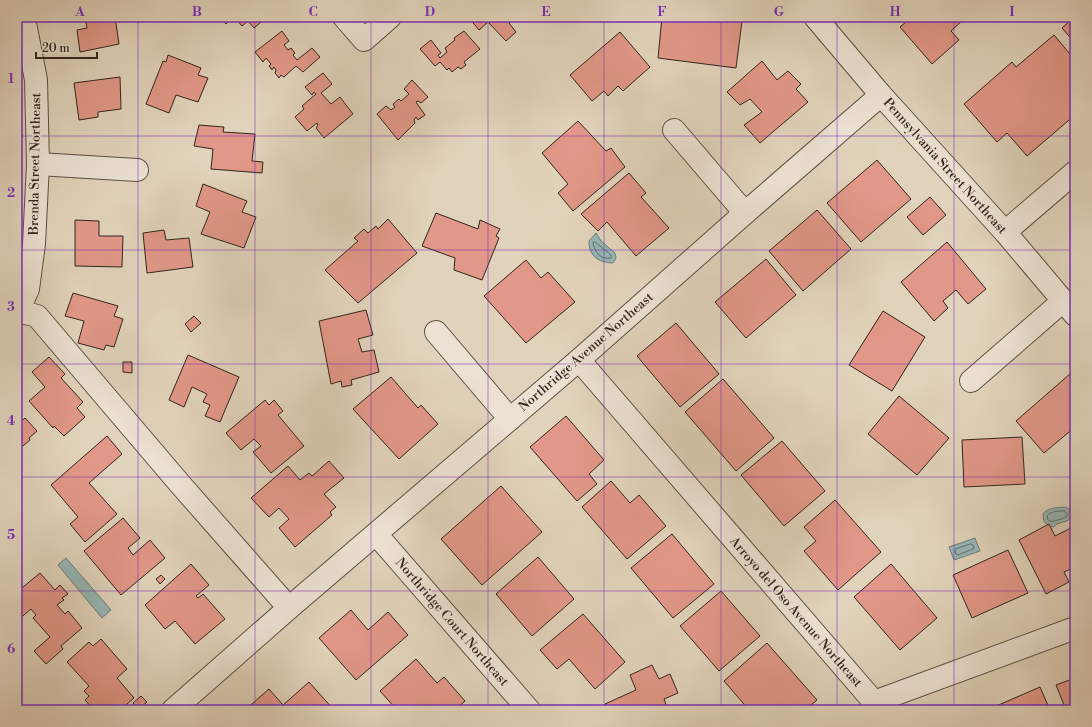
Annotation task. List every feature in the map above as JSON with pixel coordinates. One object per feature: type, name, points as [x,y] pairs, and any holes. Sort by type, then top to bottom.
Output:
[{"type":"street","name":"Brenda Street Northeast","points":[[18,312],[28,289],[34,244],[38,164],[36,80],[26,28],[20,17]]},
{"type":"street","points":[[344,17],[364,40],[390,17]]},
{"type":"street","name":"Pennsylvania Street Northeast","points":[[815,17],[881,95],[1005,232],[1069,308]]},
{"type":"street","name":"Northridge Avenue Northeast","points":[[176,709],[289,608],[579,360],[881,95]]},
{"type":"street","points":[[674,130],[745,213]]},
{"type":"street","points":[[38,164],[137,170]]},
{"type":"street","points":[[1005,232],[1075,172]]},
{"type":"street","points":[[971,381],[1069,308]]},
{"type":"street","points":[[18,312],[37,316],[180,484],[289,608]]},
{"type":"street","points":[[436,332],[510,419]]},
{"type":"street","name":"Arroyo del Oso Avenue Northeast","points":[[579,360],[874,702],[1075,628]]},
{"type":"street","name":"Northridge Court Northeast","points":[[376,534],[529,710]]},
{"type":"water","points":[[596,233],[601,241],[615,253],[616,258],[613,263],[600,260],[592,254],[589,247],[589,241]]},
{"type":"water","points":[[1065,507],[1071,510],[1073,514],[1069,520],[1057,524],[1054,527],[1049,526],[1046,523],[1043,514],[1047,510]]},
{"type":"water","points":[[975,538],[980,551],[954,560],[949,547]]},
{"type":"water","points":[[66,558],[111,610],[102,618],[58,565]]},
{"type":"building","points":[[85,17],[115,17],[119,44],[80,52],[77,30],[87,28]]},
{"type":"building","points":[[220,17],[267,17],[254,28],[248,21],[242,26],[236,19],[234,21],[231,19],[226,24]]},
{"type":"building","points":[[468,17],[522,17],[516,22],[514,19],[509,23],[516,32],[506,41],[488,22],[479,30]]},
{"type":"building","points":[[662,17],[701,17],[742,21],[736,68],[658,58]]},
{"type":"building","points":[[912,17],[966,17],[951,31],[959,40],[932,64],[900,27]]},
{"type":"building","points":[[1075,17],[1075,43],[1062,28]]},
{"type":"building","points":[[282,31],[289,41],[284,45],[288,50],[291,48],[295,53],[293,55],[297,60],[312,48],[320,57],[303,72],[296,66],[284,77],[281,75],[279,78],[275,73],[276,70],[274,67],[272,70],[269,66],[271,64],[266,58],[263,62],[255,52]]},
{"type":"building","points":[[464,31],[480,49],[464,62],[466,65],[461,69],[458,67],[452,72],[449,68],[447,70],[440,62],[435,66],[420,49],[431,40],[441,53],[438,55],[440,58],[447,52],[445,48],[455,40],[454,38]]},
{"type":"building","points":[[620,32],[650,67],[623,91],[618,86],[608,96],[604,91],[592,101],[570,75]]},
{"type":"building","points":[[1054,35],[1075,60],[1075,115],[1027,156],[1007,133],[997,142],[964,104],[1012,62],[1016,67]]},
{"type":"building","points":[[168,55],[201,68],[198,75],[208,78],[198,102],[176,95],[169,113],[146,104],[163,61],[166,62]]},
{"type":"building","points":[[762,61],[777,80],[788,71],[801,84],[796,89],[808,102],[760,143],[744,125],[762,112],[750,99],[740,105],[727,92]]},
{"type":"building","points":[[323,73],[332,84],[321,93],[331,104],[340,97],[353,114],[324,138],[316,128],[318,125],[317,123],[307,131],[295,117],[304,109],[302,106],[316,94],[314,92],[312,95],[305,87]]},
{"type":"building","points":[[120,77],[121,109],[98,112],[98,117],[79,120],[74,83]]},
{"type":"building","points":[[412,80],[428,97],[421,103],[418,101],[416,102],[425,115],[418,120],[416,117],[414,120],[415,123],[398,140],[377,114],[386,106],[391,110],[395,107],[393,104],[399,99],[401,101],[409,94],[404,89]]},
{"type":"building","points":[[578,121],[606,151],[611,148],[625,167],[573,211],[558,193],[568,184],[542,153]]},
{"type":"building","points":[[199,125],[224,127],[223,132],[255,134],[252,161],[263,162],[262,173],[211,169],[213,149],[194,146]]},
{"type":"building","points":[[877,160],[911,199],[861,242],[827,203]]},
{"type":"building","points":[[629,173],[646,193],[641,197],[669,228],[636,256],[607,222],[598,231],[581,214]]},
{"type":"building","points":[[203,184],[247,201],[242,212],[256,217],[244,248],[201,234],[210,212],[196,206]]},
{"type":"building","points":[[930,197],[946,215],[923,235],[907,217]]},
{"type":"building","points":[[817,210],[851,249],[803,291],[769,251]]},
{"type":"building","points":[[436,213],[478,229],[480,220],[500,229],[496,236],[499,238],[482,280],[454,270],[455,258],[422,246]]},
{"type":"building","points":[[388,219],[417,253],[358,303],[325,270],[358,241],[354,238],[364,229],[368,233],[376,226],[378,229]]},
{"type":"building","points":[[75,220],[99,221],[99,236],[123,236],[122,267],[75,266]]},
{"type":"building","points":[[164,230],[166,240],[189,238],[193,267],[147,273],[143,233]]},
{"type":"building","points":[[947,242],[986,289],[968,304],[956,290],[943,301],[948,308],[934,321],[901,282]]},
{"type":"building","points":[[766,259],[796,295],[746,338],[715,302]]},
{"type":"building","points":[[526,260],[541,278],[548,272],[575,302],[526,343],[484,296]]},
{"type":"building","points":[[73,293],[118,306],[114,316],[123,319],[114,347],[106,345],[104,350],[78,343],[84,321],[65,316]]},
{"type":"building","points":[[366,310],[373,335],[358,339],[362,352],[374,350],[379,372],[351,380],[352,385],[342,387],[341,381],[331,384],[319,321]]},
{"type":"building","points":[[883,311],[925,337],[892,391],[849,365]]},
{"type":"building","points":[[194,316],[201,323],[191,332],[185,324]]},
{"type":"building","points":[[676,323],[719,374],[680,407],[637,356]]},
{"type":"building","points":[[188,355],[239,377],[220,422],[205,416],[210,405],[203,402],[207,394],[192,387],[184,407],[169,400]]},
{"type":"building","points":[[49,357],[65,374],[61,378],[83,402],[77,408],[85,417],[64,436],[54,426],[53,428],[29,401],[45,387],[32,372]]},
{"type":"building","points":[[123,362],[132,362],[132,373],[123,372]]},
{"type":"building","points":[[1071,373],[1075,378],[1075,427],[1044,453],[1016,421]]},
{"type":"building","points":[[391,377],[418,408],[421,405],[438,424],[399,459],[353,409]]},
{"type":"building","points":[[723,379],[774,438],[736,471],[685,412]]},
{"type":"building","points":[[899,396],[949,438],[917,475],[868,434]]},
{"type":"building","points":[[265,400],[269,405],[274,400],[283,411],[278,415],[304,446],[271,473],[253,452],[261,446],[254,439],[241,450],[226,433]]},
{"type":"building","points":[[566,416],[604,460],[589,474],[597,484],[577,501],[530,447]]},
{"type":"building","points":[[25,418],[37,431],[29,438],[30,440],[17,451],[17,425]]},
{"type":"building","points":[[107,436],[122,454],[89,483],[117,514],[85,542],[70,524],[78,517],[51,485]]},
{"type":"building","points":[[1022,437],[1025,484],[964,487],[962,440]]},
{"type":"building","points":[[782,441],[825,491],[784,526],[741,475]]},
{"type":"building","points":[[329,461],[344,478],[324,494],[336,507],[330,512],[332,515],[295,547],[279,528],[289,519],[279,508],[269,517],[251,498],[288,466],[300,480],[309,473],[312,476]]},
{"type":"building","points":[[611,481],[630,503],[639,495],[666,526],[627,559],[582,507]]},
{"type":"building","points":[[501,486],[542,532],[482,585],[441,539]]},
{"type":"building","points":[[835,500],[881,552],[838,590],[804,551],[816,541],[804,527]]},
{"type":"building","points":[[123,518],[140,538],[128,548],[133,555],[150,540],[165,558],[121,595],[84,551]]},
{"type":"building","points":[[1049,524],[1055,536],[1075,526],[1075,572],[1073,568],[1064,572],[1069,582],[1046,594],[1019,540]]},
{"type":"building","points":[[672,534],[714,584],[673,618],[631,568]]},
{"type":"building","points":[[1008,550],[1028,593],[972,618],[953,575]]},
{"type":"building","points":[[538,557],[574,599],[532,636],[496,594]]},
{"type":"building","points":[[191,564],[209,585],[196,596],[198,598],[203,594],[225,619],[195,644],[175,621],[165,629],[145,605]]},
{"type":"building","points":[[891,564],[937,618],[900,650],[854,597]]},
{"type":"building","points":[[40,573],[55,590],[60,585],[68,594],[62,598],[64,600],[57,605],[65,614],[68,611],[82,628],[61,646],[63,649],[46,664],[34,651],[50,637],[33,618],[36,615],[31,609],[17,621],[17,592]]},
{"type":"building","points":[[161,575],[165,579],[160,584],[156,579]]},
{"type":"building","points":[[721,591],[760,636],[719,671],[680,626]]},
{"type":"building","points":[[351,610],[368,630],[388,612],[408,635],[356,680],[319,638]]},
{"type":"building","points":[[583,614],[625,662],[595,689],[569,659],[557,669],[540,650]]},
{"type":"building","points":[[101,639],[127,669],[117,678],[134,698],[120,710],[94,710],[85,700],[89,696],[84,691],[89,686],[67,662],[89,642],[93,646]]},
{"type":"building","points":[[767,643],[817,700],[805,710],[749,710],[724,681]]},
{"type":"building","points":[[416,659],[437,683],[444,677],[465,701],[455,710],[397,710],[380,691]]},
{"type":"building","points":[[652,665],[659,679],[670,674],[678,693],[664,699],[668,710],[607,710],[605,704],[636,690],[630,675]]},
{"type":"building","points":[[1075,678],[1075,710],[1066,710],[1056,685]]},
{"type":"building","points":[[309,682],[334,710],[245,710],[269,689],[283,705]]},
{"type":"building","points":[[1040,687],[1050,710],[987,710]]},
{"type":"building","points":[[141,696],[147,702],[138,709],[133,703]]}]
